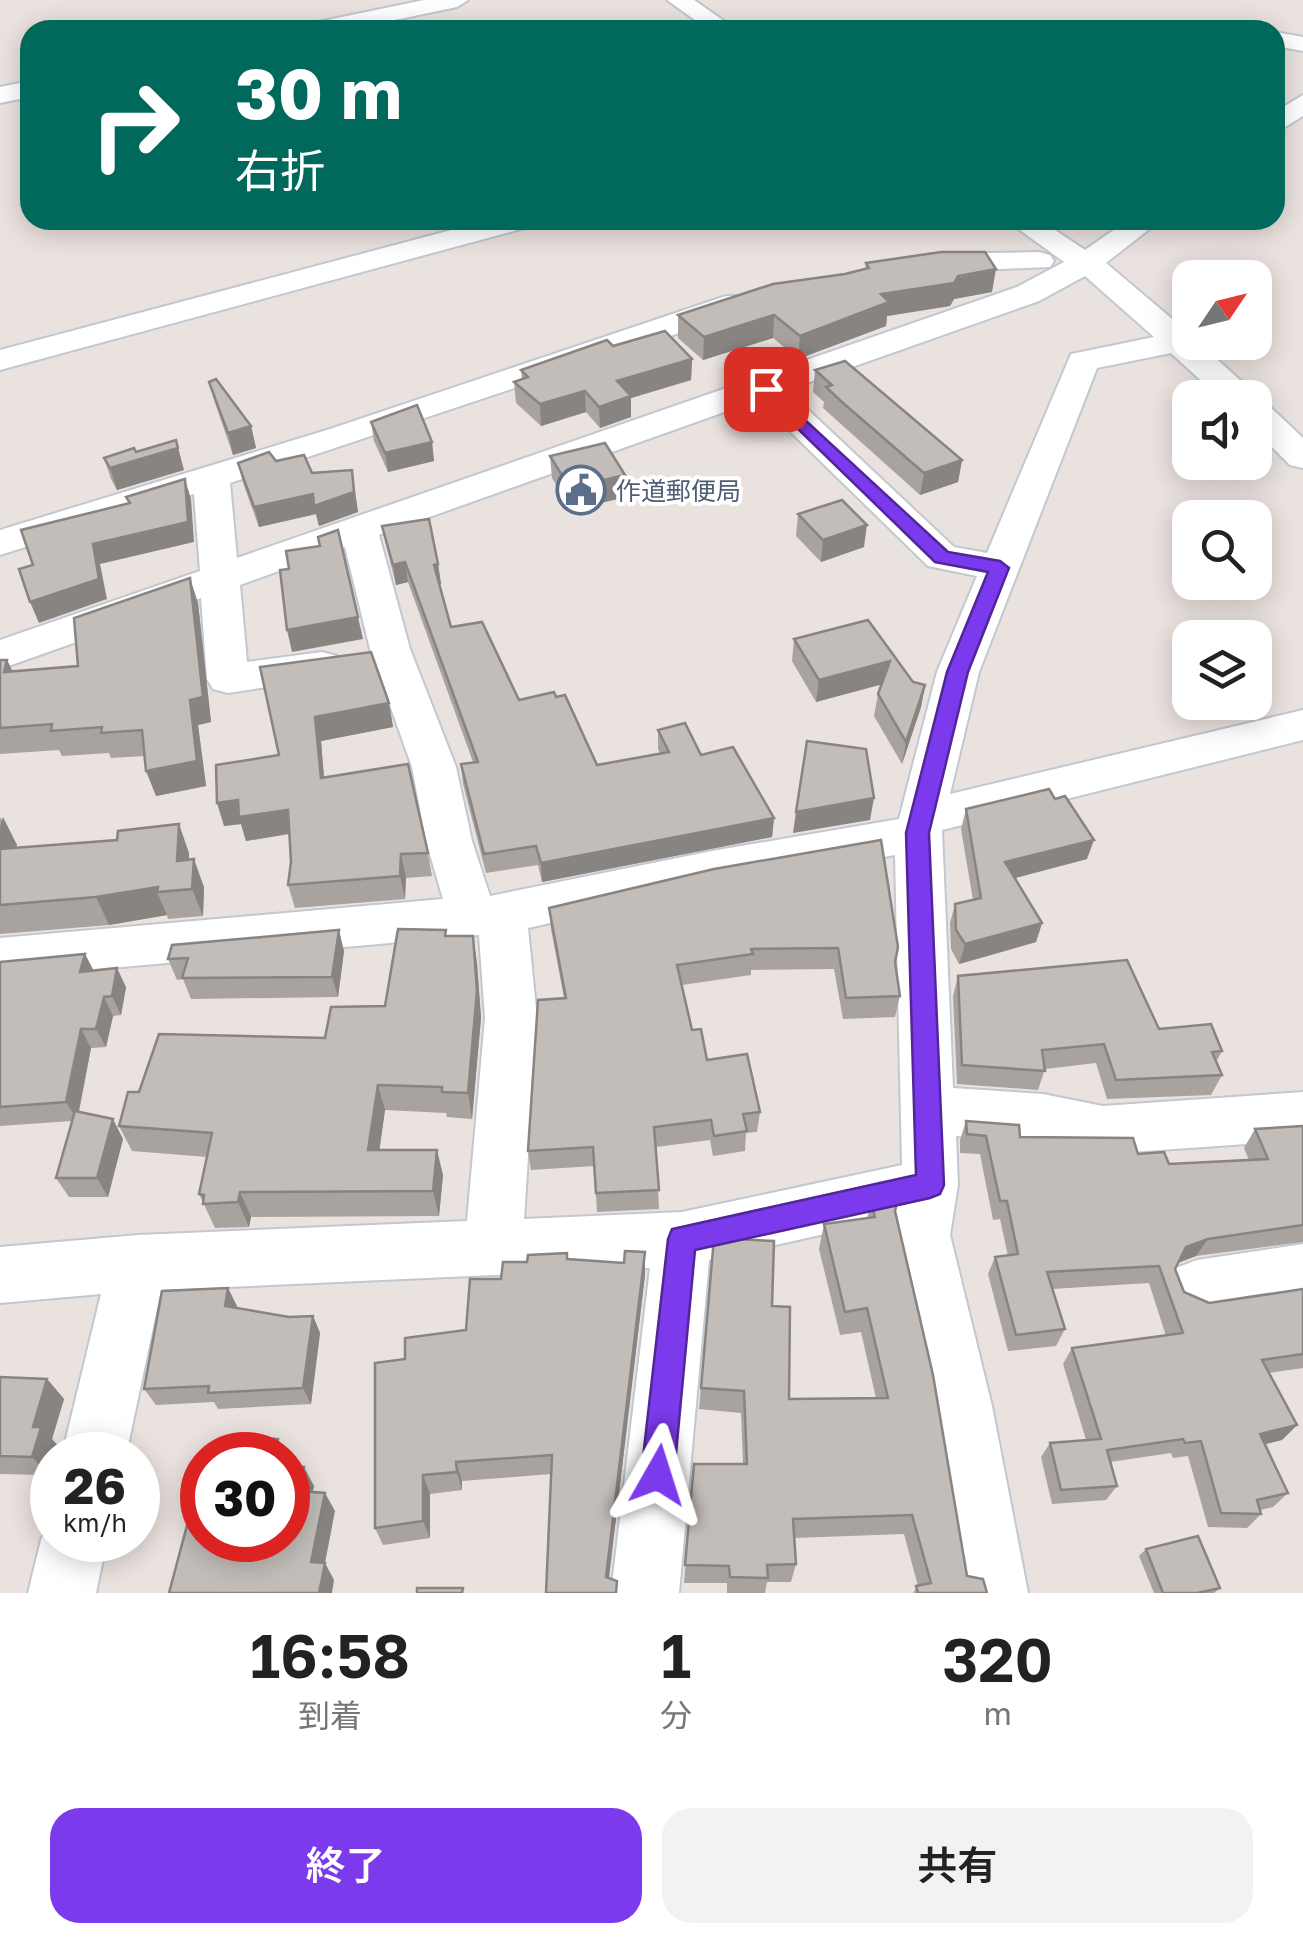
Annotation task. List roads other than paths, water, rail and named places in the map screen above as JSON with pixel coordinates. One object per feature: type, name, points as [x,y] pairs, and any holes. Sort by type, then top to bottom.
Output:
[{"type":"street","points":[[361,20],[457,0]]},
{"type":"street","points":[[678,0],[709,20]]},
{"type":"street","points":[[0,360],[485,230]]},
{"type":"street","points":[[937,262],[968,238],[991,230]]},
{"type":"street","points":[[1035,230],[1086,263],[1172,333]]},
{"type":"street","points":[[0,655],[1028,294],[1086,263],[1133,230]]},
{"type":"street","points":[[900,267],[937,262],[1039,261]]},
{"type":"street","points":[[0,543],[770,294]]},
{"type":"street","points":[[994,1593],[961,1406],[922,1236],[930,1185],[921,825],[958,672],[1082,361],[1172,342]]},
{"type":"street","points":[[1201,360],[1222,380]]},
{"type":"street","points":[[766,389],[942,557],[1000,568]]},
{"type":"street","points":[[1272,428],[1303,457]]},
{"type":"street","points":[[211,477],[228,679],[393,655]]},
{"type":"street","points":[[359,530],[393,655],[434,767],[448,842],[487,915],[511,1018],[493,1247]]},
{"type":"street","points":[[0,958],[487,915],[921,825],[1303,725]]},
{"type":"street","points":[[928,1110],[1044,1118],[1104,1130],[1303,1116]]},
{"type":"street","points":[[0,1275],[138,1263],[682,1239],[930,1185]]},
{"type":"street","points":[[645,1593],[682,1239]]},
{"type":"street","points":[[99,1432],[138,1263]]},
{"type":"street","points":[[1197,1288],[1303,1272]]},
{"type":"street","points":[[62,1593],[69,1562]]},
{"type":"place","name":"作道郵便局","points":[[581,490]]}]
